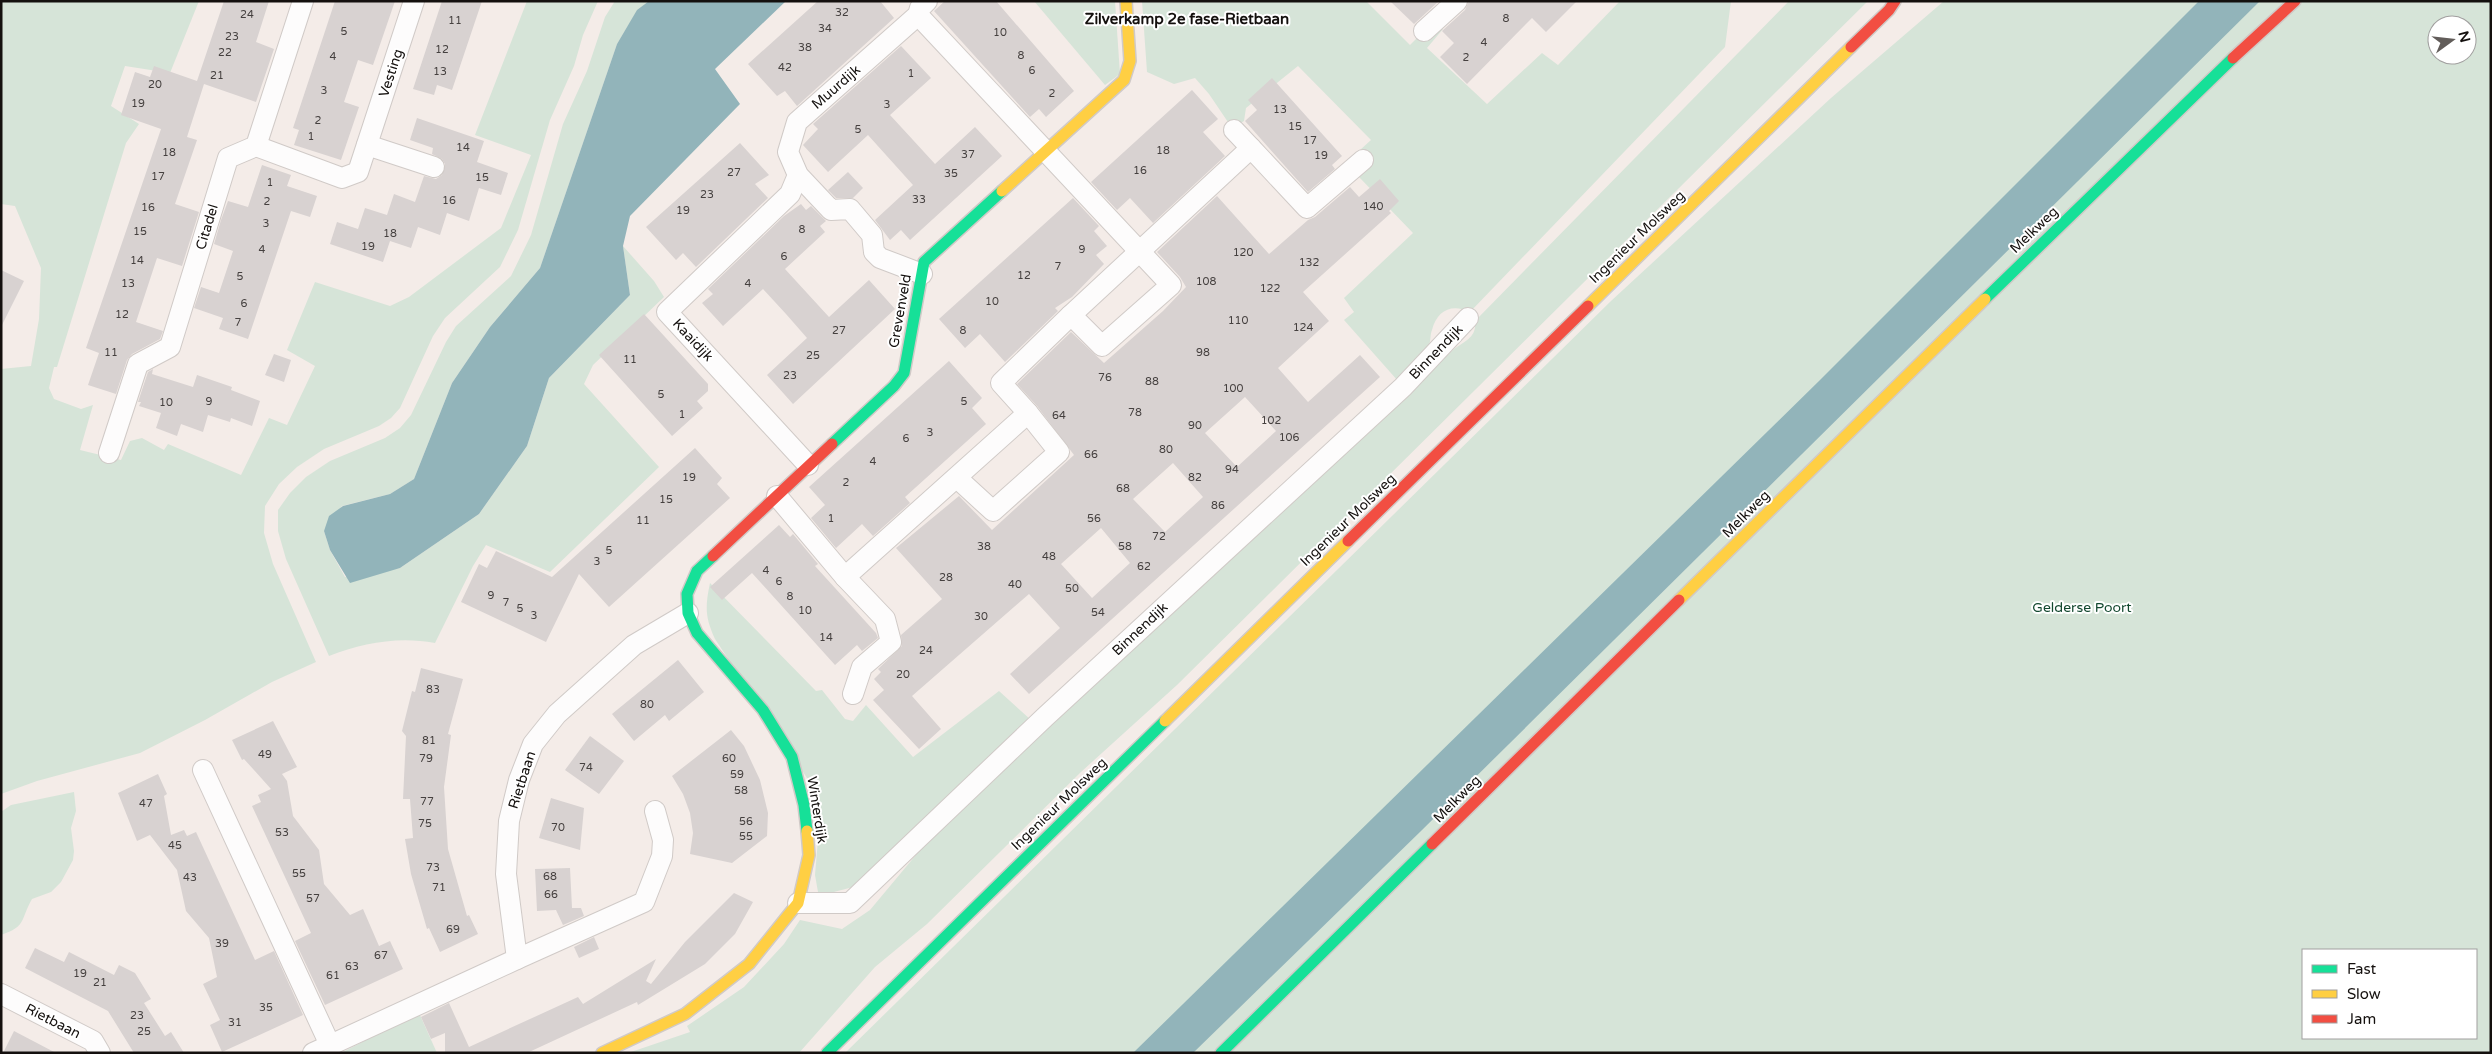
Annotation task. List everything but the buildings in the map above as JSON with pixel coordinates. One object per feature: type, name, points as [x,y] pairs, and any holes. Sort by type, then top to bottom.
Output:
[{"type":"street","points":[[256,146],[303,1]]},
{"type":"street","name":"Vesting","points":[[256,146],[342,178],[358,172],[414,1]]},
{"type":"street","name":"Grevenveld","points":[[688,603],[697,571],[894,386],[904,373],[924,262],[1124,80],[1130,61],[1126,1]]},
{"type":"street","points":[[1424,31],[1457,1]]},
{"type":"street","name":"Ingenieur Molsweg","points":[[828,1053],[1892,5],[1903,1]]},
{"type":"street","name":"Melkweg","points":[[1221,1053],[1900,382],[2206,83],[2295,1]]},
{"type":"street","name":"Muurdijk","points":[[922,274],[880,258],[874,252],[872,235],[850,209],[831,210],[798,175],[788,152],[797,122],[923,8],[1046,151]]},
{"type":"street","points":[[1234,130],[1307,208],[1363,160]]},
{"type":"street","name":"Citadel","points":[[109,453],[138,364],[170,347],[228,158],[256,146]]},
{"type":"street","points":[[367,146],[434,167]]},
{"type":"street","points":[[957,478],[993,512],[1059,452],[1001,383],[1140,250],[1251,148]]},
{"type":"street","points":[[1046,151],[1172,285],[1102,346],[1071,315]]},
{"type":"street","name":"Kaaidijk","points":[[798,175],[790,194],[667,312],[808,465]]},
{"type":"street","name":"Binnendijk","points":[[798,902],[850,903],[1045,717],[1403,387],[1468,318]]},
{"type":"street","points":[[845,578],[1028,414]]},
{"type":"street","points":[[777,496],[845,578],[885,619],[891,642],[862,667],[853,694]]},
{"type":"street","name":"Winterdijk","points":[[602,1053],[685,1014],[748,964],[798,902],[809,855],[804,805],[792,757],[763,710],[697,633],[688,603]]},
{"type":"street","name":"Rietbaan","points":[[517,960],[506,874],[509,821],[519,780],[533,744],[557,714],[634,646],[688,603]]},
{"type":"street","points":[[203,770],[321,1049],[644,902],[662,856],[663,840],[655,811]]},
{"type":"street","name":"Rietbaan","points":[[1,994],[93,1041],[100,1053]]},
{"type":"green space","points":[[1,1],[199,1],[170,73],[125,66],[111,106],[139,124],[126,143],[57,367],[54,367],[49,388],[54,399],[81,409],[93,405],[80,450],[121,460],[130,441],[142,438],[164,450],[168,444],[241,475],[269,418],[287,425],[315,366],[287,350],[315,282],[390,306],[409,297],[501,228],[531,155],[475,135],[527,1],[598,1],[583,35],[574,66],[550,120],[518,230],[500,267],[445,318],[433,336],[400,408],[391,418],[379,426],[324,449],[297,467],[279,484],[265,506],[264,533],[273,564],[316,662],[272,682],[205,720],[140,753],[37,781],[1,794],[1,369],[31,366],[39,319],[41,268],[15,206],[1,204]]},
{"type":"green space","points":[[615,1],[649,1],[637,11],[617,44],[540,268],[490,327],[452,383],[414,479],[390,494],[342,506],[324,531],[330,550],[345,577],[400,568],[479,514],[527,446],[549,378],[630,295],[623,246],[654,281],[664,297],[593,365],[584,384],[659,467],[550,572],[486,545],[473,566],[435,643],[408,640],[381,642],[329,656],[286,559],[278,531],[278,510],[290,493],[306,477],[330,461],[385,438],[400,428],[411,415],[446,342],[456,326],[511,276],[531,235],[563,124],[587,71],[605,17]]},
{"type":"green space","points":[[1034,1],[1115,1],[1120,74],[1105,85]]},
{"type":"green space","points":[[1142,1],[1366,1],[1410,45],[1433,22],[1443,29],[1427,48],[1487,104],[1542,53],[1558,65],[1620,1],[1731,1],[1725,47],[1470,312],[1451,308],[1441,313],[1434,323],[1427,349],[1398,381],[1344,320],[1354,312],[1344,298],[1413,233],[1359,177],[1348,161],[1371,140],[1298,66],[1246,108],[1244,121],[1232,128],[1209,94],[1195,78],[1174,84],[1147,72]]},
{"type":"green space","points":[[1789,1],[1868,1],[1177,685],[1081,772],[927,924],[875,967],[799,1053],[628,1053],[690,1032],[687,1026],[744,987],[784,944],[800,920],[842,929],[870,910],[941,825],[1454,349],[1469,338],[1474,331],[1475,321]]},
{"type":"green space","name":"Gelderse Poort","points":[[1944,1],[2491,1],[2491,1053],[845,1053],[1611,301],[1831,98]]},
{"type":"green space","points":[[710,583],[816,691],[822,690],[845,719],[853,721],[866,705],[913,757],[999,691],[1031,720],[853,887],[830,893],[818,892],[815,875],[820,816],[811,784],[715,639],[707,612]]},
{"type":"green space","points":[[74,792],[76,811],[71,828],[74,851],[73,860],[61,882],[51,892],[32,899],[19,925],[15,929],[1,935],[1,812],[11,805]]},
{"type":"green space","points":[[419,1013],[437,1053],[341,1053]]},
{"type":"water","points":[[649,1],[786,1],[715,69],[740,104],[630,216],[623,246],[630,295],[549,378],[527,446],[479,514],[400,568],[350,583],[330,550],[324,531],[329,516],[343,506],[390,494],[414,479],[452,383],[490,327],[540,268],[617,44],[637,10]]},
{"type":"water","points":[[2199,1],[2260,1],[1421,831],[1193,1053],[1133,1053],[1819,381]]},
{"type":"traffic: fast","points":[[1985,299],[2233,58]]},
{"type":"traffic: fast","points":[[832,444],[894,386],[904,373],[924,262],[1002,191]]},
{"type":"traffic: fast","points":[[713,556],[697,571],[687,594],[688,613],[697,633],[763,710],[792,757],[804,805],[807,831]]},
{"type":"traffic: fast","points":[[827,1053],[1165,721]]},
{"type":"traffic: fast","points":[[1221,1053],[1432,844]]},
{"type":"traffic: slow","points":[[1002,191],[1124,80],[1130,61],[1126,1]]},
{"type":"traffic: slow","points":[[1588,306],[1851,47]]},
{"type":"traffic: slow","points":[[1679,600],[1985,299]]},
{"type":"traffic: slow","points":[[1165,721],[1348,541]]},
{"type":"traffic: slow","points":[[602,1053],[685,1014],[749,964],[798,903],[809,855],[807,831]]},
{"type":"traffic: jam","points":[[1851,47],[1889,10],[1895,1]]},
{"type":"traffic: jam","points":[[2233,58],[2295,1]]},
{"type":"traffic: jam","points":[[1348,541],[1588,306]]},
{"type":"traffic: jam","points":[[713,556],[832,444]]},
{"type":"traffic: jam","points":[[1432,844],[1679,600]]},
{"type":"district","name":"Zilverkamp 2e fase-Rietbaan","points":[[1187,19]]}]
